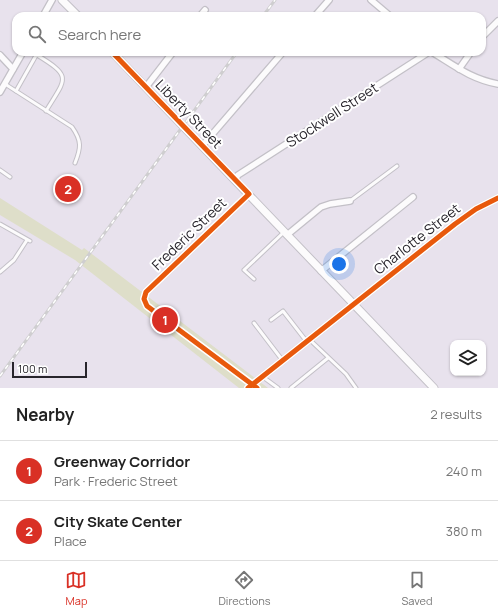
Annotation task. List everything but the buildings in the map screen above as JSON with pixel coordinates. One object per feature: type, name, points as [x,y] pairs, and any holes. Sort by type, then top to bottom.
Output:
[{"type":"street","points":[[45,12],[52,0]]},
{"type":"street","points":[[62,0],[74,12]]},
{"type":"street","points":[[319,12],[329,0]]},
{"type":"street","points":[[371,0],[385,12]]},
{"type":"street","points":[[486,32],[498,21]]},
{"type":"street","points":[[0,55],[13,69]]},
{"type":"street","points":[[0,92],[21,56]]},
{"type":"street","name":"Liberty Street","points":[[116,56],[236,179],[321,271],[355,304],[434,388]]},
{"type":"street","points":[[146,87],[170,56]]},
{"type":"street","points":[[203,145],[280,56]]},
{"type":"street","name":"Stockwell Street","points":[[236,179],[238,176],[425,56]]},
{"type":"street","points":[[438,56],[477,79],[498,84]]},
{"type":"street","points":[[459,69],[467,56]]},
{"type":"street","name":"Frederic Street","points":[[146,292],[249,194]]},
{"type":"street","points":[[321,271],[414,197]]},
{"type":"street","name":"Charlotte Street","points":[[250,386],[309,341],[455,224],[490,201],[498,198]]},
{"type":"street","points":[[286,234],[321,207],[350,201]]},
{"type":"lane","points":[[16,91],[35,56]]},
{"type":"lane","points":[[41,56],[56,67],[63,77],[63,83],[46,111]]},
{"type":"lane","points":[[5,84],[72,127],[77,134],[81,148],[75,163]]},
{"type":"lane","points":[[350,201],[397,166]]},
{"type":"lane","points":[[0,170],[10,176]]},
{"type":"lane","points":[[0,224],[29,240],[14,260],[0,272]]},
{"type":"lane","points":[[254,280],[244,270],[286,234]]},
{"type":"lane","points":[[271,320],[283,311],[309,341],[346,374],[356,388]]},
{"type":"lane","points":[[254,323],[283,361]]},
{"type":"lane","points":[[290,388],[328,358]]},
{"type":"lane","points":[[263,377],[278,388]]},
{"type":"green space","points":[[0,198],[82,250],[84,248],[268,388],[239,388],[75,260],[0,215]]},
{"type":"railway","points":[[266,12],[275,0]]},
{"type":"railway","points":[[0,376],[234,56]]},
{"type":"cycle path","points":[[116,56],[249,194],[146,292],[144,299],[147,306],[257,388]]},
{"type":"cycle path","points":[[248,388],[455,224],[476,209],[498,198]]},
{"type":"place","name":"City Skate Center","points":[[68,189]]},
{"type":"place","name":"Greenway Corridor","points":[[165,320]]}]
